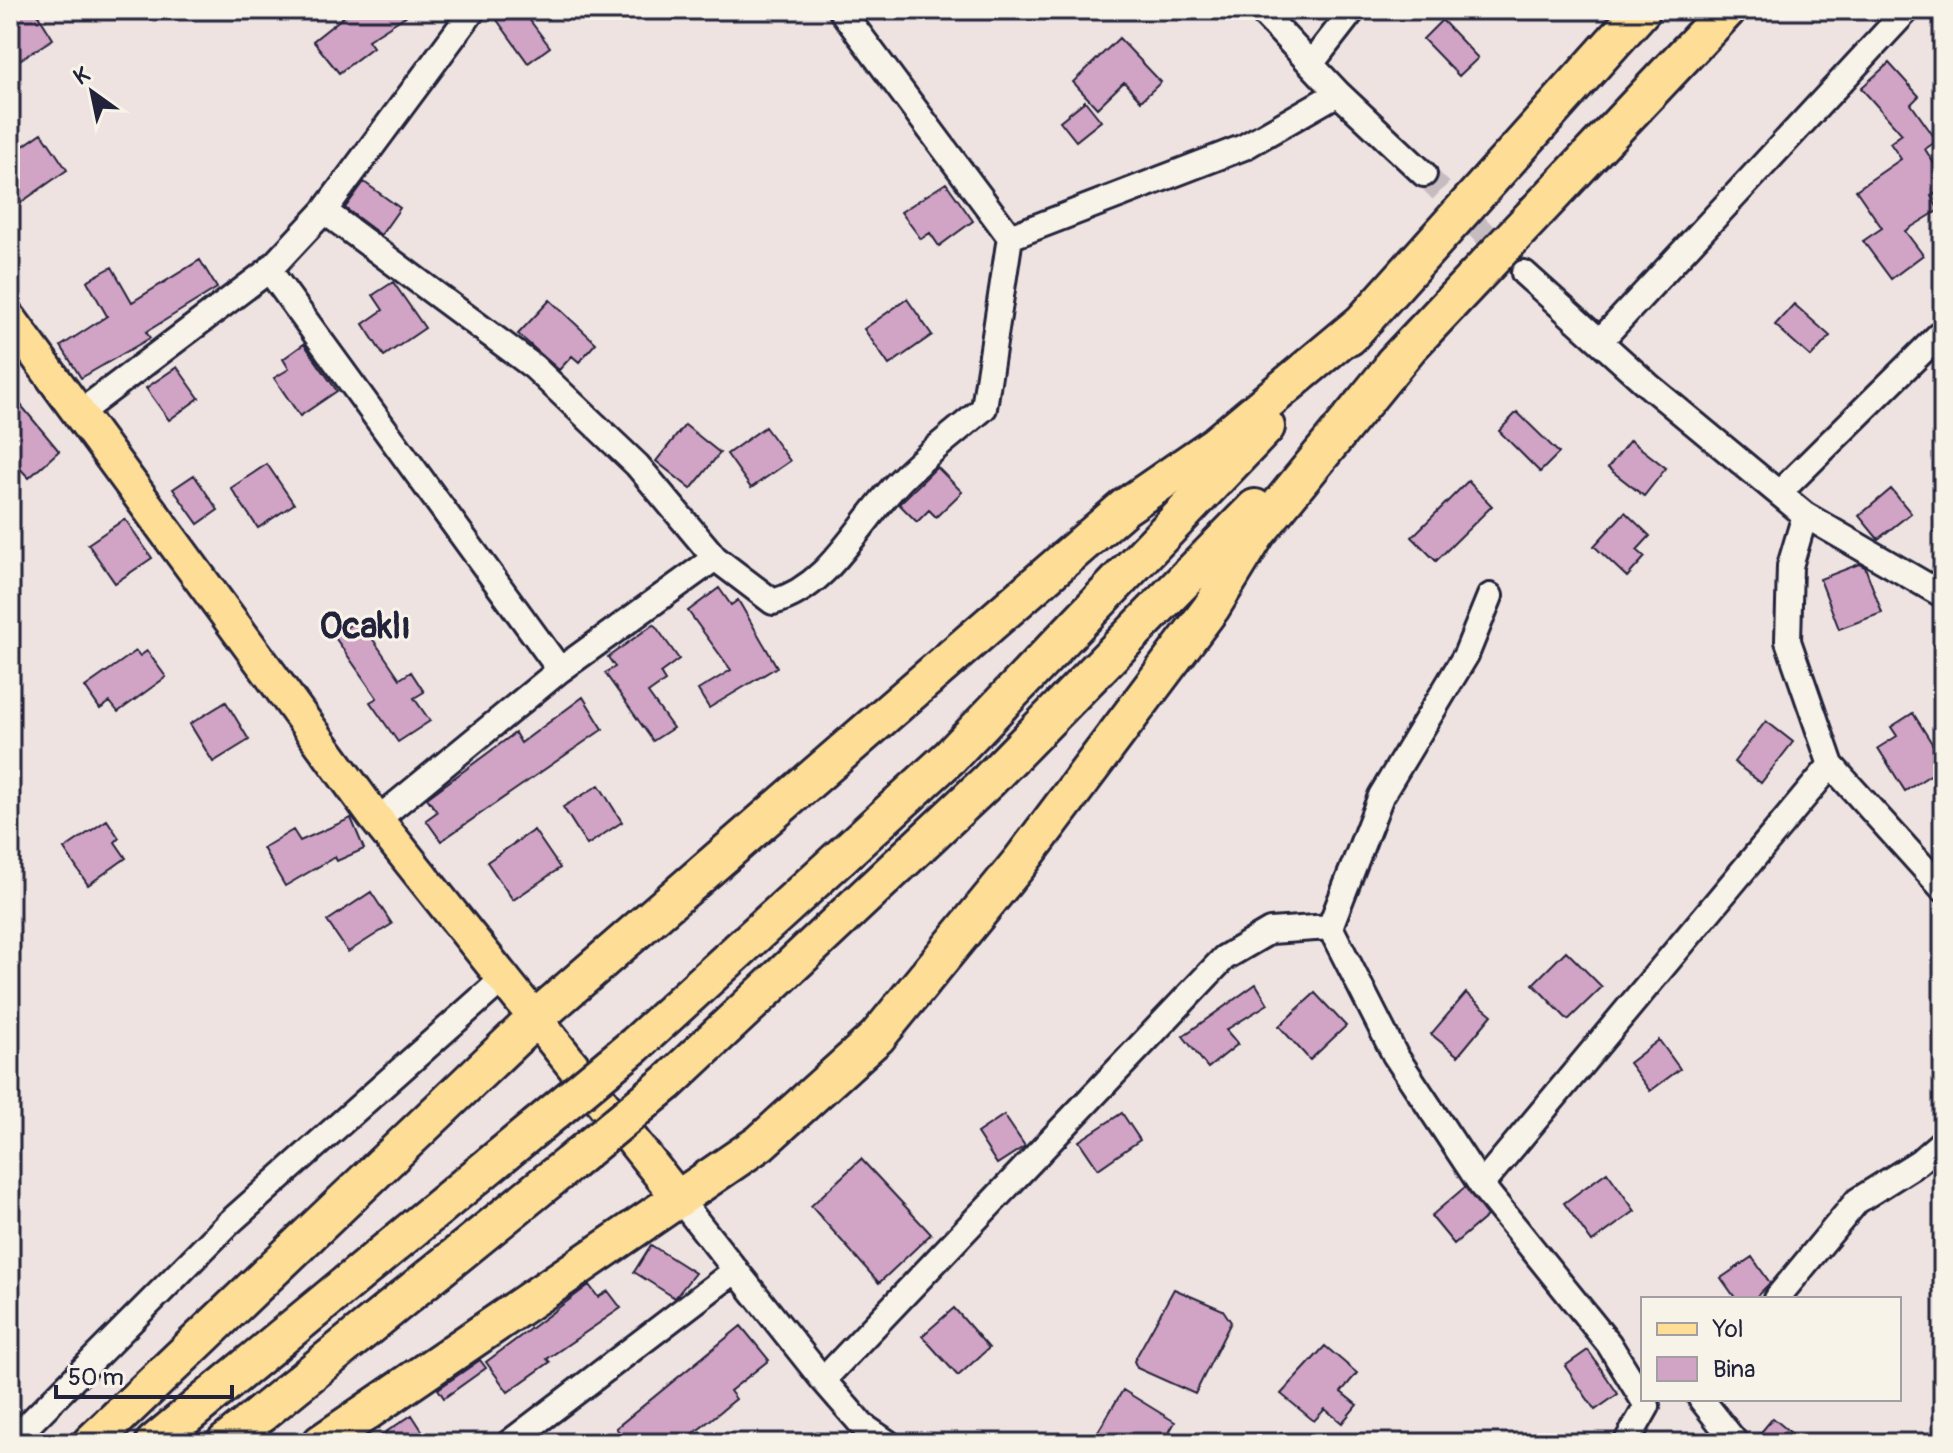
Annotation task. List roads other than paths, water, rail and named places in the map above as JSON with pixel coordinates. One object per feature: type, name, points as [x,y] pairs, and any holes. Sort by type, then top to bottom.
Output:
[{"type":"highway","points":[[154,1443],[635,1045],[950,757],[1366,319],[1642,10]]},
{"type":"highway","points":[[225,1443],[667,1083],[988,781],[1409,347],[1727,10]]},
{"type":"highway","points":[[91,1443],[536,1018],[1125,507],[1215,445],[1366,319]]},
{"type":"highway","points":[[321,1443],[760,1143],[877,1037],[1021,861],[1211,608],[1257,533],[1409,347]]},
{"type":"main road","points":[[13,331],[78,414],[377,820],[680,1200]]},
{"type":"street","points":[[78,414],[269,270],[324,211],[473,10]]},
{"type":"street","points":[[324,211],[534,367],[637,465],[715,558],[773,602],[796,595],[841,553],[895,485],[984,408],[1010,237],[841,10]]},
{"type":"street","points":[[1260,10],[1338,93],[1424,174]]},
{"type":"street","points":[[1311,64],[1353,10]]},
{"type":"street","points":[[1601,340],[1907,10]]},
{"type":"street","points":[[1010,237],[1244,147],[1338,93]]},
{"type":"street","points":[[269,270],[560,670]]},
{"type":"street","points":[[1524,273],[1648,385],[1805,515],[1943,595]]},
{"type":"street","points":[[1779,493],[1943,331]]},
{"type":"street","points":[[1805,515],[1790,566],[1788,641],[1831,765],[1943,889]]},
{"type":"street","points":[[377,820],[560,670],[715,558]]},
{"type":"street","points":[[1490,596],[1466,655],[1381,796],[1330,927],[1395,1055],[1481,1185],[1641,1388]]},
{"type":"street","points":[[1481,1185],[1831,765]]},
{"type":"street","points":[[823,1380],[1224,958],[1270,931],[1330,927]]},
{"type":"street","points":[[10,1443],[230,1222],[504,978]]},
{"type":"street","points":[[1778,1297],[1857,1201],[1919,1162],[1943,1141]]},
{"type":"street","points":[[680,1200],[823,1380],[863,1426],[888,1443]]},
{"type":"street","points":[[509,1443],[736,1270]]},
{"type":"street","points":[[1703,1401],[1736,1443]]},
{"type":"street","points":[[1626,1443],[1651,1402]]},
{"type":"tunnel","points":[[1424,174],[1524,273]]},
{"type":"district","name":"Ocaklı","points":[[365,625]]}]
